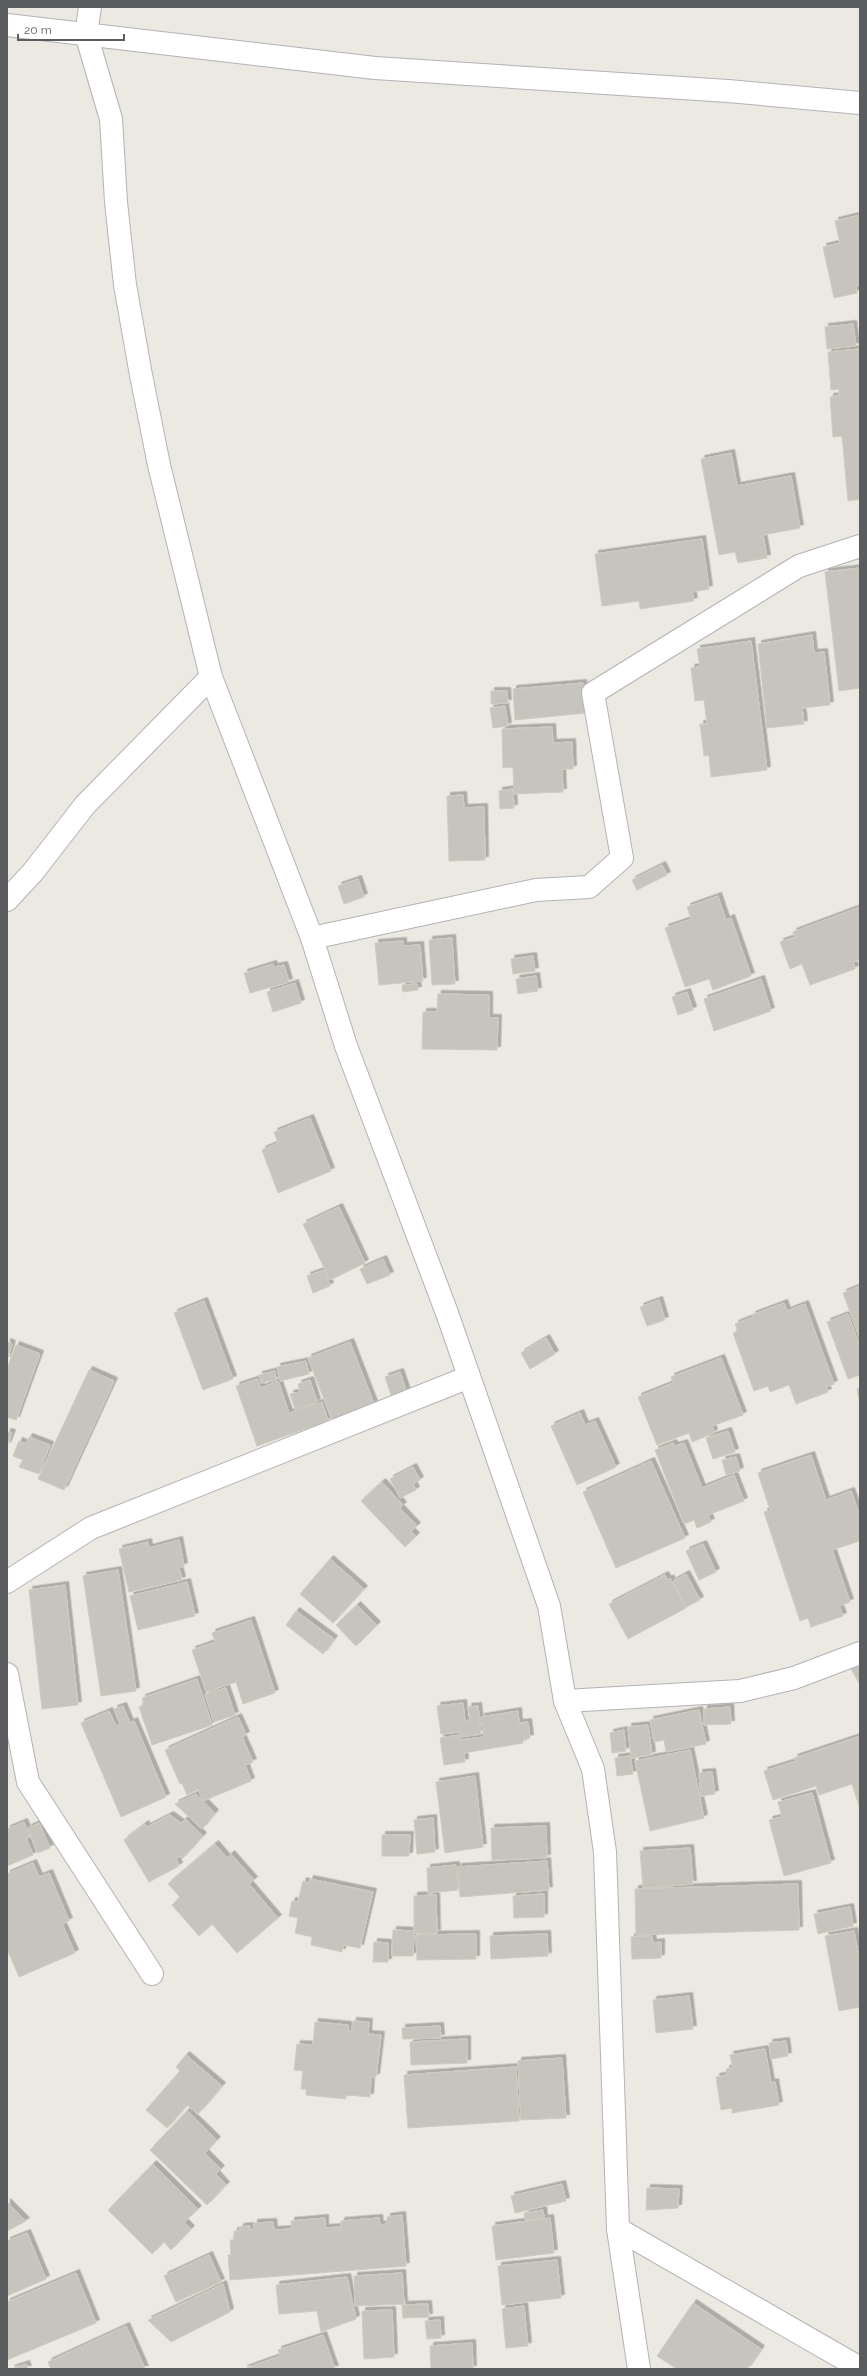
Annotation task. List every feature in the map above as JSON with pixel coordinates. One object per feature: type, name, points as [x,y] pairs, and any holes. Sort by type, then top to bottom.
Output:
[{"type":"street","points":[[90,7],[86,34],[111,119],[116,202],[125,285],[141,375],[159,465],[211,676],[312,938],[346,1046],[469,1377],[549,1606],[565,1701],[593,1769],[605,1852],[618,2230],[639,2369]]},
{"type":"street","points":[[7,25],[375,68],[728,91],[860,103]]},
{"type":"street","points":[[312,938],[536,890],[589,887],[622,858],[593,693],[799,566],[860,546]]},
{"type":"street","points":[[7,900],[33,872],[90,799],[211,676]]},
{"type":"street","points":[[7,1582],[91,1528],[469,1377]]},
{"type":"street","points":[[565,1701],[740,1691],[794,1678],[860,1654]]},
{"type":"street","points":[[7,1674],[28,1782],[152,1974]]},
{"type":"street","points":[[618,2230],[856,2360]]},
{"type":"building","points":[[860,215],[860,285],[856,286],[857,293],[834,298],[823,247],[840,243],[835,221]]},
{"type":"building","points":[[853,324],[856,346],[827,349],[825,327]]},
{"type":"building","points":[[860,349],[860,499],[848,501],[842,436],[833,437],[830,397],[839,396],[839,389],[831,390],[828,352]]},
{"type":"building","points":[[731,453],[737,486],[791,476],[800,528],[763,535],[767,558],[738,563],[735,552],[719,555],[701,459]]},
{"type":"building","points":[[702,539],[709,589],[692,592],[694,601],[640,609],[639,601],[602,606],[595,554]]},
{"type":"building","points":[[860,568],[860,688],[839,691],[825,572]]},
{"type":"building","points":[[812,635],[814,653],[824,652],[830,705],[802,708],[804,724],[767,728],[758,644]]},
{"type":"building","points":[[751,641],[767,770],[711,777],[709,755],[704,756],[700,724],[707,724],[704,700],[695,701],[691,668],[700,667],[697,649]]},
{"type":"building","points":[[583,683],[586,713],[515,720],[513,689]]},
{"type":"building","points":[[491,691],[507,691],[508,703],[491,704]]},
{"type":"building","points":[[505,706],[508,726],[493,728],[490,708]]},
{"type":"building","points":[[552,727],[553,743],[572,742],[573,769],[562,769],[563,792],[514,794],[513,767],[503,768],[502,729]]},
{"type":"building","points":[[513,789],[514,808],[500,809],[499,791]]},
{"type":"building","points":[[463,795],[464,808],[484,807],[485,860],[449,861],[447,796]]},
{"type":"building","points":[[662,865],[667,875],[637,890],[632,880]]},
{"type":"building","points":[[358,879],[364,897],[344,904],[338,886]]},
{"type":"building","points":[[718,896],[726,920],[731,918],[751,976],[713,990],[709,979],[685,987],[665,928],[691,919],[687,907]]},
{"type":"building","points":[[860,907],[860,960],[853,962],[855,969],[810,985],[802,964],[790,969],[780,942],[795,937],[793,932]]},
{"type":"building","points":[[452,938],[455,984],[432,985],[429,940]]},
{"type":"building","points":[[403,941],[403,946],[420,945],[423,981],[379,985],[375,943]]},
{"type":"building","points":[[533,956],[535,971],[513,974],[511,959]]},
{"type":"building","points":[[273,964],[274,967],[284,965],[289,982],[250,993],[244,973]]},
{"type":"building","points":[[536,976],[538,991],[518,994],[516,979]]},
{"type":"building","points":[[761,979],[771,1011],[714,1031],[704,999]]},
{"type":"building","points":[[295,983],[301,1003],[273,1012],[267,992]]},
{"type":"building","points":[[417,984],[418,990],[403,992],[402,985]]},
{"type":"building","points":[[687,992],[693,1010],[678,1015],[672,997]]},
{"type":"building","points":[[438,994],[489,995],[489,1018],[498,1018],[497,1050],[422,1049],[423,1012],[437,1012]]},
{"type":"building","points":[[310,1118],[331,1171],[278,1193],[262,1150],[278,1143],[274,1132]]},
{"type":"building","points":[[339,1207],[365,1263],[330,1280],[303,1224]]},
{"type":"building","points":[[383,1259],[390,1275],[367,1284],[360,1269]]},
{"type":"building","points":[[324,1270],[330,1286],[313,1293],[307,1276]]},
{"type":"building","points":[[860,1286],[860,1339],[843,1293]]},
{"type":"building","points":[[659,1300],[665,1320],[647,1326],[640,1307]]},
{"type":"building","points":[[204,1301],[233,1379],[203,1390],[174,1313]]},
{"type":"building","points":[[784,1303],[787,1311],[805,1304],[834,1384],[826,1387],[828,1392],[796,1404],[789,1385],[770,1392],[768,1386],[754,1391],[733,1333],[738,1331],[735,1324],[753,1317],[752,1315]]},
{"type":"building","points":[[848,1314],[860,1347],[860,1375],[848,1379],[827,1322]]},
{"type":"building","points":[[546,1338],[555,1354],[530,1369],[521,1353]]},
{"type":"building","points":[[7,1342],[12,1344],[7,1360]]},
{"type":"building","points":[[350,1342],[374,1404],[332,1420],[308,1358]]},
{"type":"building","points":[[16,1345],[40,1354],[16,1420],[7,1417],[7,1369]]},
{"type":"building","points":[[721,1358],[743,1415],[712,1426],[714,1433],[692,1442],[689,1433],[657,1445],[638,1397],[673,1383],[671,1377]]},
{"type":"building","points":[[306,1361],[309,1374],[280,1381],[277,1367]]},
{"type":"building","points":[[89,1370],[114,1381],[64,1490],[38,1479]]},
{"type":"building","points":[[275,1371],[276,1380],[261,1383],[259,1375]]},
{"type":"building","points":[[400,1372],[407,1393],[392,1398],[385,1377]]},
{"type":"building","points":[[257,1379],[261,1388],[278,1381],[289,1413],[322,1402],[328,1421],[257,1446],[236,1386]]},
{"type":"building","points":[[310,1380],[317,1402],[295,1409],[290,1394],[300,1392],[298,1384]]},
{"type":"building","points":[[860,1388],[860,1403],[857,1389]]},
{"type":"building","points":[[580,1413],[585,1425],[595,1421],[616,1467],[577,1485],[551,1426]]},
{"type":"building","points":[[728,1431],[735,1452],[713,1459],[706,1438]]},
{"type":"building","points":[[7,1432],[12,1433],[7,1446]]},
{"type":"building","points":[[29,1437],[50,1445],[39,1474],[19,1467],[23,1460],[13,1456],[19,1441],[26,1444]]},
{"type":"building","points":[[673,1443],[675,1446],[684,1443],[702,1488],[734,1475],[744,1501],[708,1515],[711,1522],[697,1528],[694,1520],[684,1524],[655,1450]]},
{"type":"building","points":[[811,1455],[826,1500],[851,1491],[860,1517],[860,1541],[832,1550],[850,1602],[839,1606],[843,1616],[811,1627],[808,1618],[800,1621],[764,1512],[770,1510],[758,1473]]},
{"type":"building","points":[[736,1457],[740,1471],[726,1475],[722,1460]]},
{"type":"building","points":[[651,1461],[685,1538],[616,1568],[583,1492]]},
{"type":"building","points":[[413,1467],[420,1480],[413,1484],[416,1490],[400,1498],[390,1479]]},
{"type":"building","points":[[382,1482],[403,1505],[400,1508],[417,1526],[411,1531],[416,1536],[405,1547],[361,1501]]},
{"type":"building","points":[[179,1540],[184,1566],[179,1568],[182,1580],[129,1592],[119,1549],[148,1542],[149,1548]]},
{"type":"building","points":[[703,1544],[716,1572],[699,1580],[686,1551]]},
{"type":"building","points":[[330,1559],[364,1589],[333,1623],[300,1594]]},
{"type":"building","points":[[118,1570],[136,1691],[101,1696],[83,1576]]},
{"type":"building","points":[[686,1574],[700,1600],[686,1607],[673,1581]]},
{"type":"building","points":[[665,1575],[668,1580],[670,1578],[686,1608],[628,1639],[609,1604]]},
{"type":"building","points":[[187,1582],[195,1616],[138,1630],[130,1596]]},
{"type":"building","points":[[65,1585],[78,1705],[42,1709],[29,1590]]},
{"type":"building","points":[[357,1605],[377,1625],[356,1646],[336,1625]]},
{"type":"building","points":[[296,1611],[334,1639],[323,1654],[286,1625]]},
{"type":"building","points":[[251,1620],[275,1693],[243,1704],[236,1682],[206,1692],[192,1650],[215,1642],[212,1633]]},
{"type":"building","points":[[860,1662],[860,1685],[849,1665]]},
{"type":"building","points":[[197,1679],[212,1725],[152,1745],[139,1707],[144,1705],[142,1698]]},
{"type":"building","points":[[226,1688],[235,1715],[214,1722],[205,1694]]},
{"type":"building","points":[[463,1703],[465,1721],[470,1720],[468,1707],[478,1706],[481,1734],[461,1737],[460,1732],[441,1734],[437,1706]]},
{"type":"building","points":[[123,1706],[130,1723],[134,1721],[166,1797],[121,1817],[81,1723],[109,1711],[116,1726],[120,1724],[114,1709]]},
{"type":"building","points":[[730,1707],[731,1724],[704,1725],[704,1709]]},
{"type":"building","points":[[699,1710],[706,1744],[666,1752],[664,1740],[654,1742],[650,1720]]},
{"type":"building","points":[[518,1711],[519,1723],[528,1722],[530,1738],[523,1740],[523,1743],[464,1753],[465,1762],[444,1765],[440,1738],[459,1735],[460,1740],[484,1737],[481,1717]]},
{"type":"building","points":[[238,1717],[246,1735],[242,1737],[253,1762],[245,1765],[251,1781],[203,1801],[198,1789],[187,1795],[182,1783],[180,1784],[165,1750]]},
{"type":"building","points":[[648,1725],[652,1755],[631,1758],[628,1727]]},
{"type":"building","points":[[624,1730],[626,1751],[612,1753],[610,1733]]},
{"type":"building","points":[[860,1736],[860,1809],[852,1784],[819,1795],[816,1786],[773,1800],[764,1771],[796,1761],[794,1758]]},
{"type":"building","points":[[690,1750],[704,1818],[650,1831],[635,1761]]},
{"type":"building","points":[[630,1756],[633,1774],[617,1776],[615,1758]]},
{"type":"building","points":[[712,1772],[715,1794],[701,1796],[699,1773]]},
{"type":"building","points":[[475,1776],[483,1847],[445,1853],[436,1782]]},
{"type":"building","points":[[812,1793],[831,1863],[784,1876],[769,1820],[782,1817],[778,1802]]},
{"type":"building","points":[[196,1794],[215,1813],[202,1829],[175,1804]]},
{"type":"building","points":[[170,1815],[181,1823],[186,1819],[203,1836],[182,1859],[181,1856],[176,1858],[179,1866],[149,1882],[124,1840],[145,1824],[147,1827]]},
{"type":"building","points":[[433,1818],[435,1852],[417,1854],[414,1820]]},
{"type":"building","points":[[24,1822],[30,1837],[26,1838],[33,1855],[7,1866],[7,1829]]},
{"type":"building","points":[[39,1823],[50,1848],[37,1853],[28,1828]]},
{"type":"building","points":[[546,1826],[547,1858],[492,1860],[491,1828]]},
{"type":"building","points":[[382,1835],[410,1835],[409,1856],[382,1856]]},
{"type":"building","points":[[215,1844],[227,1858],[231,1854],[254,1880],[249,1884],[278,1918],[237,1953],[212,1924],[199,1936],[172,1905],[180,1897],[168,1884]]},
{"type":"building","points":[[690,1848],[693,1884],[643,1888],[640,1851]]},
{"type":"building","points":[[547,1861],[549,1890],[460,1897],[458,1867]]},
{"type":"building","points":[[33,1863],[39,1877],[49,1873],[69,1921],[62,1924],[75,1953],[19,1977],[7,1949],[7,1874]]},
{"type":"building","points":[[456,1865],[458,1890],[428,1893],[427,1868]]},
{"type":"building","points":[[310,1879],[373,1892],[360,1948],[343,1945],[342,1952],[311,1945],[312,1937],[295,1933],[298,1918],[289,1916],[292,1901],[298,1902],[303,1881],[309,1883]]},
{"type":"building","points":[[798,1884],[799,1930],[636,1935],[635,1889]]},
{"type":"building","points":[[544,1894],[544,1917],[514,1918],[513,1896]]},
{"type":"building","points":[[436,1895],[437,1933],[414,1933],[414,1896]]},
{"type":"building","points":[[850,1907],[853,1926],[818,1934],[814,1914]]},
{"type":"building","points":[[393,1930],[414,1931],[413,1956],[392,1956]]},
{"type":"building","points":[[854,1931],[860,1964],[860,2007],[839,2011],[825,1936]]},
{"type":"building","points":[[476,1934],[476,1959],[417,1960],[416,1935]]},
{"type":"building","points":[[547,1934],[548,1956],[491,1959],[490,1936]]},
{"type":"building","points":[[652,1936],[653,1943],[661,1942],[661,1958],[632,1959],[631,1937]]},
{"type":"building","points":[[374,1942],[388,1943],[388,1962],[373,1962]]},
{"type":"building","points":[[689,1996],[693,2029],[656,2033],[653,2000]]},
{"type":"building","points":[[353,2021],[369,2022],[368,2034],[381,2035],[376,2077],[371,2077],[370,2097],[346,2095],[346,2099],[306,2095],[306,2089],[301,2089],[303,2071],[294,2070],[297,2044],[313,2045],[315,2022],[348,2025],[348,2031],[352,2031]]},
{"type":"building","points":[[440,2026],[441,2038],[403,2039],[402,2028]]},
{"type":"building","points":[[467,2039],[467,2063],[411,2065],[410,2042]]},
{"type":"building","points":[[786,2041],[788,2056],[771,2059],[769,2043]]},
{"type":"building","points":[[765,2049],[771,2083],[775,2082],[779,2105],[732,2113],[732,2108],[721,2110],[716,2077],[727,2075],[726,2069],[733,2068],[730,2055]]},
{"type":"building","points":[[186,2055],[222,2086],[198,2114],[187,2105],[167,2128],[146,2110],[180,2071],[176,2067]]},
{"type":"building","points":[[562,2058],[566,2118],[521,2120],[518,2061]]},
{"type":"building","points":[[516,2067],[519,2121],[408,2128],[404,2075]]},
{"type":"building","points":[[187,2111],[217,2140],[205,2153],[221,2169],[216,2174],[226,2185],[207,2205],[150,2150]]},
{"type":"building","points":[[153,2164],[198,2209],[184,2222],[191,2229],[171,2250],[164,2242],[152,2254],[108,2210]]},
{"type":"building","points":[[562,2184],[566,2201],[515,2213],[511,2196]]},
{"type":"building","points":[[647,2188],[679,2189],[678,2208],[646,2210]]},
{"type":"building","points":[[7,2202],[26,2221],[7,2231]]},
{"type":"building","points":[[543,2210],[544,2218],[525,2220],[524,2213]]},
{"type":"building","points":[[402,2215],[406,2266],[230,2280],[228,2255],[231,2255],[230,2240],[234,2240],[234,2231],[240,2231],[240,2227],[250,2226],[251,2230],[254,2229],[254,2223],[273,2222],[274,2230],[292,2229],[291,2221],[325,2218],[325,2228],[341,2227],[341,2221],[379,2218],[380,2225],[387,2224],[387,2217]]},
{"type":"building","points":[[550,2218],[554,2253],[496,2260],[492,2226]]},
{"type":"building","points":[[27,2233],[46,2279],[7,2296],[7,2241]]},
{"type":"building","points":[[209,2255],[221,2282],[176,2302],[164,2276]]},
{"type":"building","points":[[557,2260],[561,2298],[502,2305],[498,2266]]},
{"type":"building","points":[[76,2273],[96,2323],[7,2360],[7,2302]]},
{"type":"building","points":[[402,2273],[404,2304],[355,2306],[354,2276]]},
{"type":"building","points":[[347,2277],[356,2319],[321,2332],[317,2311],[279,2314],[276,2285]]},
{"type":"building","points":[[223,2284],[230,2312],[171,2342],[148,2320]]},
{"type":"building","points":[[693,2303],[761,2349],[747,2369],[677,2369],[657,2356]]},
{"type":"building","points":[[428,2304],[429,2317],[403,2318],[402,2305]]},
{"type":"building","points":[[524,2306],[528,2346],[506,2348],[502,2309]]},
{"type":"building","points":[[392,2310],[394,2357],[364,2359],[362,2311]]},
{"type":"building","points":[[440,2320],[441,2338],[427,2339],[425,2321]]},
{"type":"building","points":[[126,2326],[145,2369],[51,2369],[48,2362]]},
{"type":"building","points":[[323,2335],[335,2369],[244,2369],[280,2356],[278,2350]]},
{"type":"building","points":[[472,2343],[473,2369],[431,2369],[430,2346]]},
{"type":"building","points":[[26,2364],[28,2369],[11,2369]]}]
